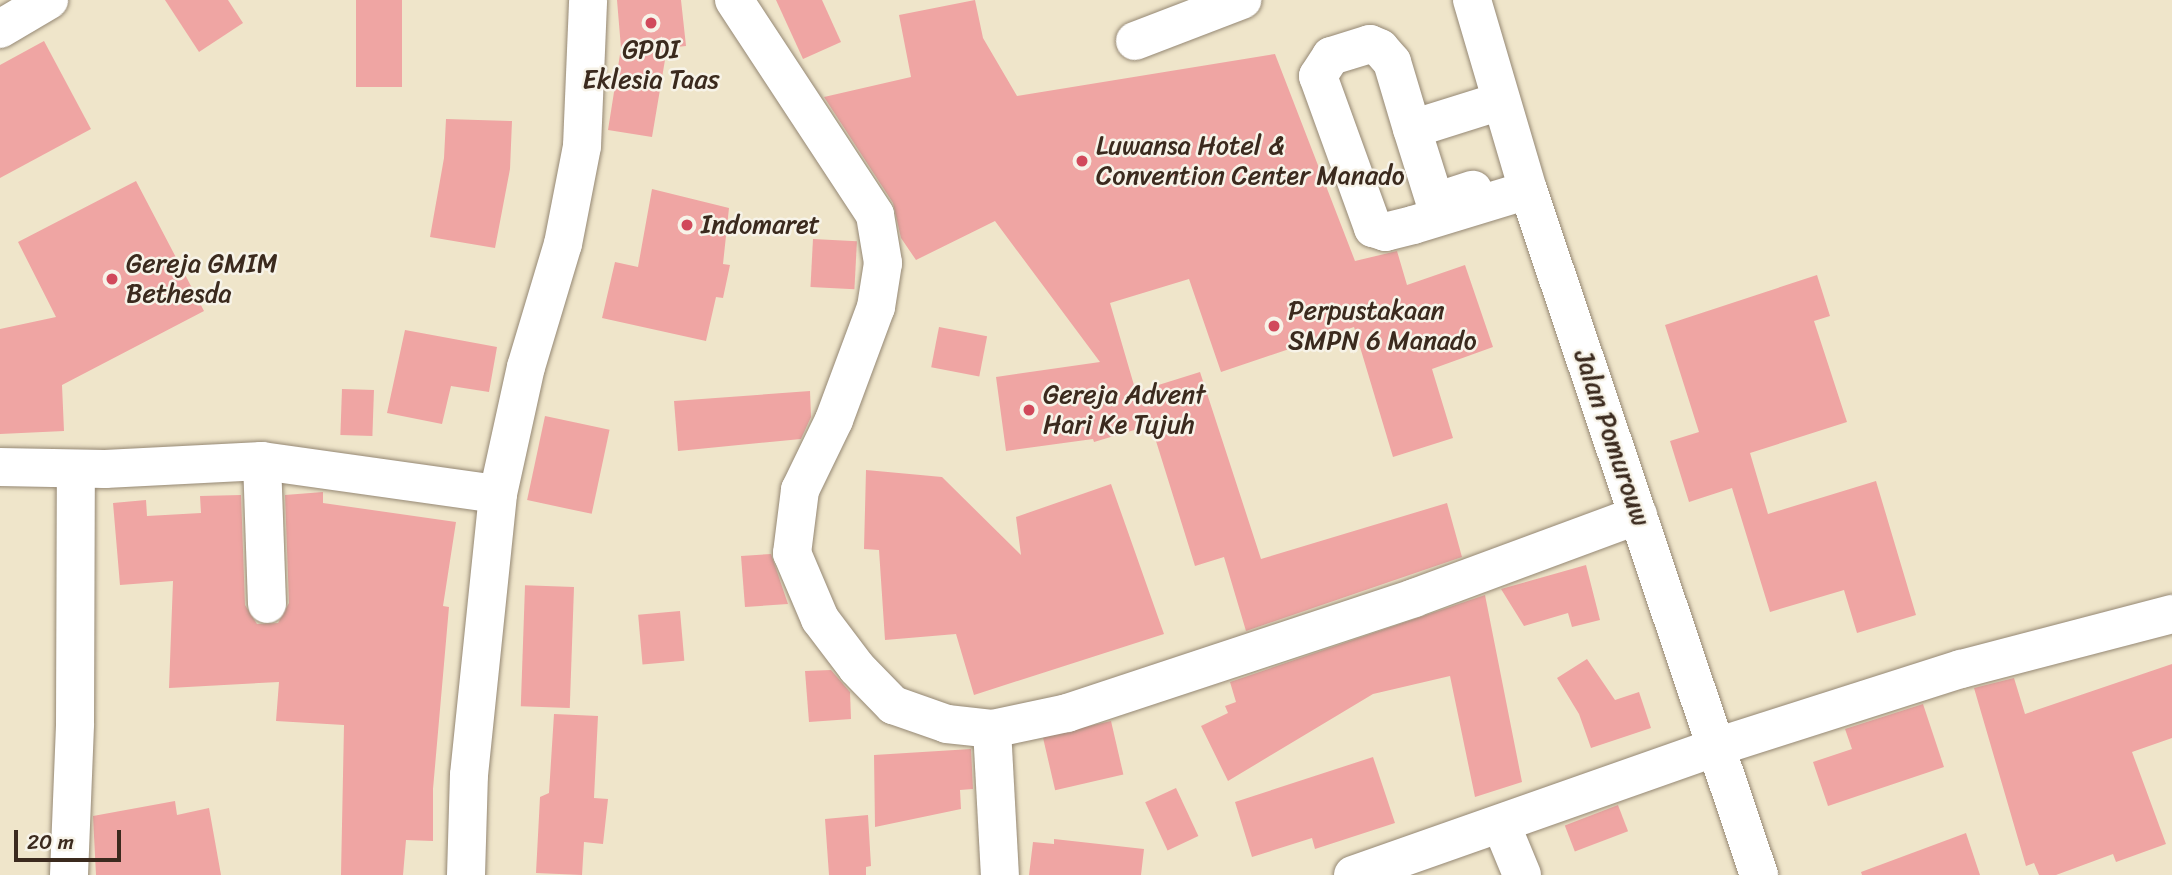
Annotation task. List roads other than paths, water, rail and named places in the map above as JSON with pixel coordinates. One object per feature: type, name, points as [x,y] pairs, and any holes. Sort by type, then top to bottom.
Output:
[{"type":"street","points":[[0,29],[49,0]]},
{"type":"street","points":[[466,875],[471,748],[498,494],[526,367],[564,244],[582,146],[588,0]]},
{"type":"street","points":[[734,0],[875,215],[883,263],[876,307],[834,420],[800,490],[792,553],[820,619],[857,668],[893,705],[947,724],[992,729],[1067,713],[1193,674],[1638,515]]},
{"type":"street","points":[[1135,41],[1242,0]]},
{"type":"street","name":"Jalan Pomurouw","points":[[1472,0],[1525,182],[1759,875]]},
{"type":"street","points":[[1370,44],[1387,53],[1435,202],[1525,182],[1413,225],[1385,232],[1373,228],[1320,92],[1322,64],[1331,56],[1370,44]]},
{"type":"street","points":[[1412,129],[1502,101]]},
{"type":"street","points":[[0,467],[89,469],[262,461],[498,494]]},
{"type":"street","points":[[262,461],[267,604]]},
{"type":"street","points":[[69,875],[89,469]]},
{"type":"street","points":[[1353,875],[1716,747],[1961,669],[2172,614]]},
{"type":"street","points":[[992,729],[1000,875]]},
{"type":"street","points":[[1501,824],[1522,875]]},
{"type":"place","name":"GPDI Eklesia Taas","points":[[651,23]]},
{"type":"place","name":"Luwansa Hotel & Convention Center Manado","points":[[1082,161]]},
{"type":"place","name":"Indomaret","points":[[687,225]]},
{"type":"place","name":"Gereja GMIM Bethesda","points":[[112,279]]},
{"type":"place","name":"Perpustakaan SMPN 6 Manado","points":[[1274,326]]},
{"type":"place","name":"Gereja Advent Hari Ke Tujuh","points":[[1029,410]]}]
